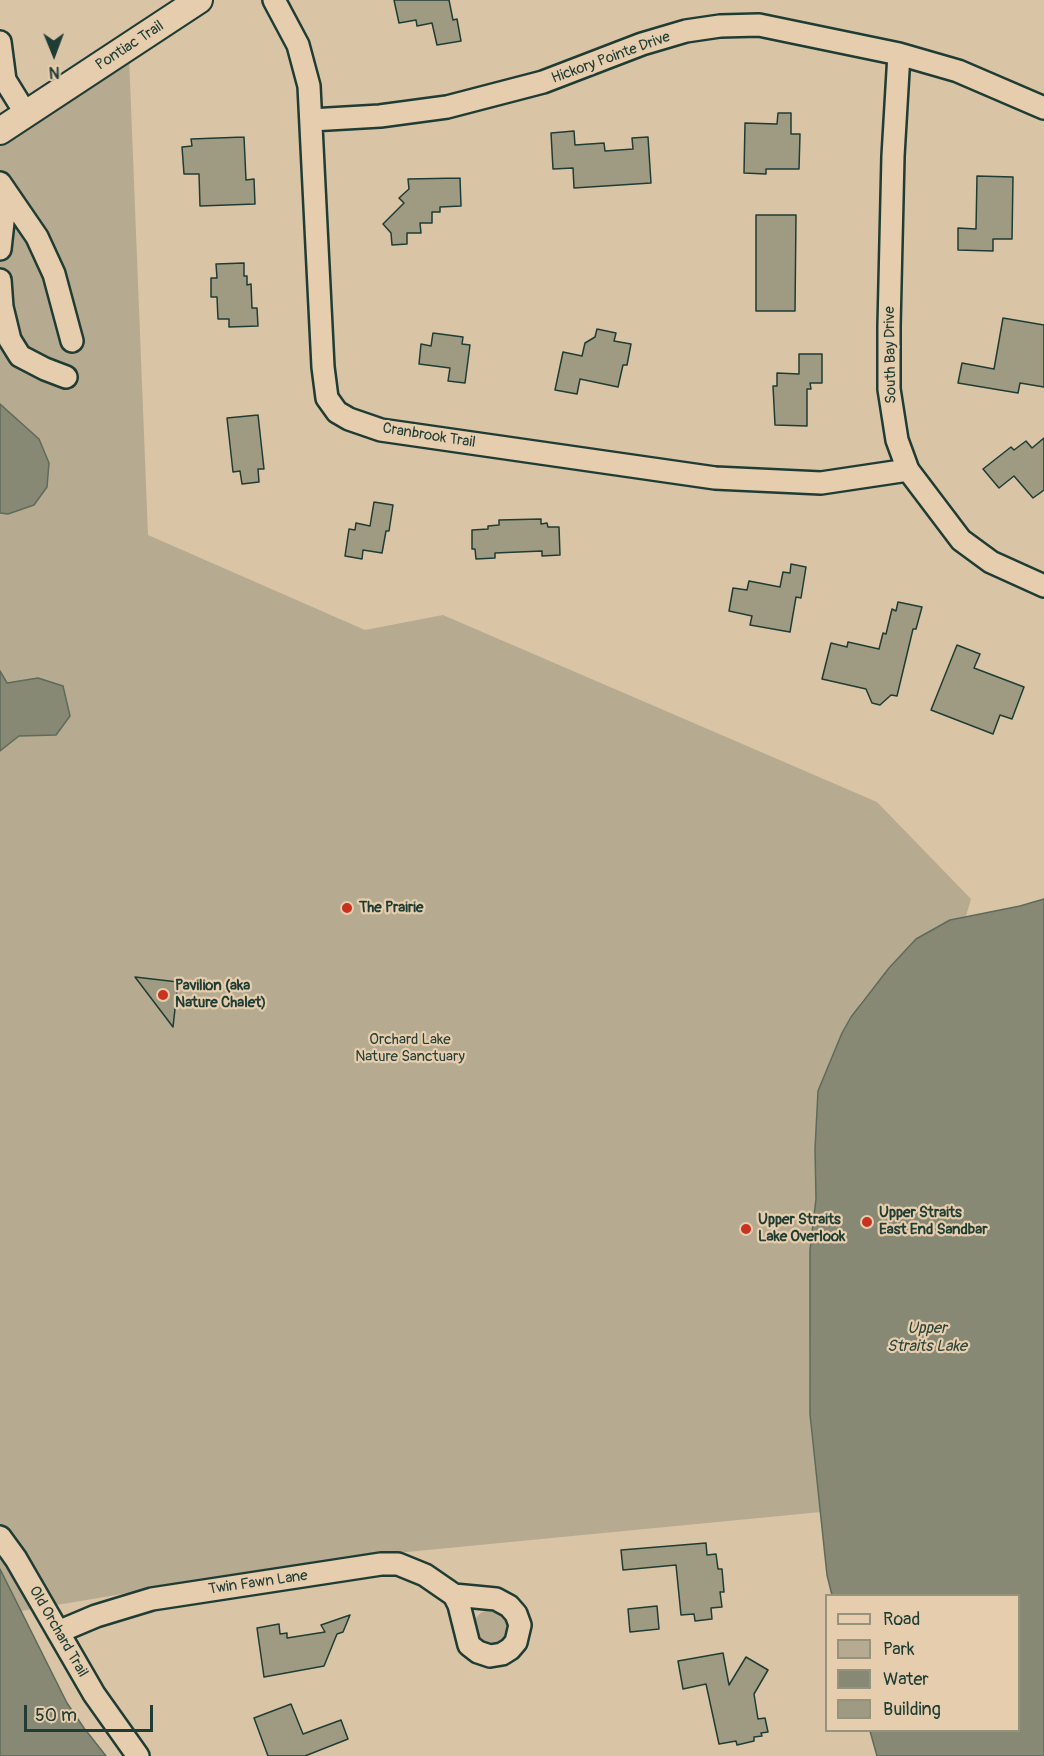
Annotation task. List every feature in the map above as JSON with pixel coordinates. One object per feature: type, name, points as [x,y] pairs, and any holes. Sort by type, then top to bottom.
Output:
[{"type":"main road","name":"Pontiac Trail","points":[[0,131],[199,0]]},
{"type":"street","name":"Cranbrook Trail","points":[[274,0],[298,45],[309,86],[323,367],[327,398],[337,411],[349,419],[381,430],[715,478],[821,483],[908,470]]},
{"type":"street","name":"Hickory Pointe Drive","points":[[311,120],[380,116],[447,107],[543,82],[642,44],[686,31],[720,26],[759,25],[899,54],[958,70],[1044,108]]},
{"type":"street","points":[[0,42],[5,80],[26,114]]},
{"type":"street","name":"South Bay Drive","points":[[899,54],[892,165],[889,389],[897,440],[908,470],[960,540],[991,562],[1044,586]]},
{"type":"street","points":[[0,249],[5,190]]},
{"type":"street","points":[[5,190],[37,237],[54,274],[72,341]]},
{"type":"street","points":[[0,280],[2,307],[10,340],[21,356],[66,377]]},
{"type":"street","name":"Old Orchard Trail","points":[[0,1538],[16,1559],[94,1694],[138,1756]]},
{"type":"street","name":"Twin Fawn Lane","points":[[58,1632],[96,1616],[152,1599],[381,1564],[398,1564],[410,1569],[424,1575],[454,1595]]},
{"type":"green space","name":"Orchard Lake Nature Sanctuary","points":[[129,56],[148,535],[365,630],[443,615],[877,802],[971,899],[966,916],[950,920],[916,939],[861,1002],[842,1033],[818,1091],[816,1199],[810,1250],[809,1355],[810,1414],[821,1512],[324,1560],[21,1611],[0,1569],[0,138]]},
{"type":"green space","points":[[491,1610],[504,1615],[509,1628],[504,1641],[491,1646],[478,1641],[473,1628],[478,1615]]},
{"type":"water","points":[[0,404],[39,439],[49,463],[47,487],[34,505],[8,514],[0,513]]},
{"type":"water","points":[[0,671],[7,683],[38,678],[63,686],[70,716],[56,735],[19,736],[0,751]]},
{"type":"water","name":"Upper Straits Lake","points":[[1044,899],[1044,1756],[877,1756],[870,1732],[1020,1732],[1020,1594],[832,1594],[827,1575],[810,1414],[810,1250],[816,1199],[815,1149],[818,1091],[851,1017],[889,968],[916,939],[950,920]]},
{"type":"water","points":[[0,1569],[67,1703],[106,1756],[0,1756]]},
{"type":"building","points":[[394,0],[449,0],[453,20],[457,19],[461,41],[437,45],[432,23],[417,26],[416,20],[399,23]]},
{"type":"building","points":[[778,113],[791,113],[791,134],[800,134],[799,169],[766,169],[766,174],[744,173],[745,123],[777,124]]},
{"type":"building","points":[[574,131],[575,145],[604,143],[605,151],[633,149],[632,138],[648,137],[651,183],[574,188],[573,168],[553,169],[551,133]]},
{"type":"building","points":[[244,137],[246,180],[254,179],[255,204],[200,206],[199,174],[184,174],[182,147],[192,146],[191,139]]},
{"type":"building","points":[[977,176],[1013,177],[1012,239],[993,239],[993,251],[958,250],[958,228],[976,229]]},
{"type":"building","points":[[460,178],[461,206],[440,207],[440,212],[432,212],[432,223],[420,223],[421,233],[407,233],[407,244],[392,245],[391,233],[383,224],[404,203],[399,198],[409,189],[408,179]]},
{"type":"building","points":[[756,215],[796,215],[795,311],[756,311]]},
{"type":"building","points":[[244,263],[247,285],[251,284],[252,308],[257,308],[258,326],[229,327],[229,319],[218,319],[217,297],[211,297],[211,278],[217,278],[216,264]]},
{"type":"building","points":[[1003,318],[1044,325],[1044,387],[1020,383],[1018,393],[958,383],[962,363],[994,369]]},
{"type":"building","points":[[597,329],[616,333],[614,341],[631,344],[627,365],[623,365],[618,387],[580,379],[577,394],[555,390],[563,352],[582,356],[585,343],[595,337]]},
{"type":"building","points":[[433,333],[463,337],[462,344],[470,345],[465,383],[448,381],[450,368],[419,364],[421,344],[431,346]]},
{"type":"building","points":[[799,354],[822,354],[822,383],[810,383],[811,389],[807,389],[807,426],[775,425],[773,386],[777,386],[777,373],[799,374]]},
{"type":"building","points":[[258,415],[264,469],[258,469],[259,482],[242,484],[240,471],[233,472],[227,418]]},
{"type":"building","points":[[1044,438],[1044,490],[1033,498],[1014,476],[999,488],[983,469],[1011,447],[1014,450],[1026,441],[1032,448]]},
{"type":"building","points":[[374,502],[393,505],[389,531],[386,531],[382,553],[363,550],[362,559],[345,556],[349,529],[355,530],[356,523],[370,526]]},
{"type":"building","points":[[541,519],[541,524],[547,523],[548,527],[559,527],[560,555],[542,556],[542,551],[495,553],[495,558],[476,559],[475,549],[472,549],[472,530],[488,529],[488,526],[499,525],[499,520]]},
{"type":"building","points":[[791,564],[806,567],[801,598],[796,597],[790,632],[750,625],[752,616],[729,611],[733,588],[747,590],[749,581],[780,587],[783,572],[790,573]]},
{"type":"building","points":[[898,602],[922,607],[916,629],[913,629],[897,696],[891,695],[880,705],[872,703],[866,689],[822,679],[831,643],[847,647],[848,642],[879,649],[883,633],[886,634],[892,609],[896,611]]},
{"type":"building","points":[[957,645],[980,654],[974,668],[1024,687],[1012,719],[1000,715],[993,734],[931,710]]},
{"type":"building","name":"Pavilion (aka Nature Chalet)","points":[[135,977],[178,982],[173,1027]]},
{"type":"building","points":[[706,1543],[707,1555],[716,1554],[718,1569],[722,1569],[724,1592],[720,1592],[722,1607],[711,1608],[712,1619],[695,1621],[694,1614],[681,1615],[676,1565],[623,1570],[621,1550]]},
{"type":"building","points":[[657,1606],[659,1629],[630,1632],[628,1609]]},
{"type":"building","points":[[350,1615],[343,1632],[337,1634],[324,1666],[264,1677],[257,1628],[279,1624],[280,1634],[287,1633],[287,1638],[325,1632],[321,1625]]},
{"type":"building","points":[[723,1653],[729,1685],[746,1657],[768,1670],[754,1694],[758,1719],[765,1718],[768,1732],[754,1737],[754,1741],[737,1745],[736,1741],[719,1744],[706,1684],[683,1689],[678,1661]]},
{"type":"building","points":[[291,1704],[303,1734],[341,1720],[348,1739],[305,1756],[268,1756],[254,1718]]},
{"type":"place","name":"The Prairie","points":[[347,908]]},
{"type":"place","name":"Pavilion (aka Nature Chalet)","points":[[163,995]]},
{"type":"place","name":"Upper Straits East End Sandbar","points":[[867,1222]]},
{"type":"place","name":"Upper Straits Lake Overlook","points":[[746,1229]]}]
